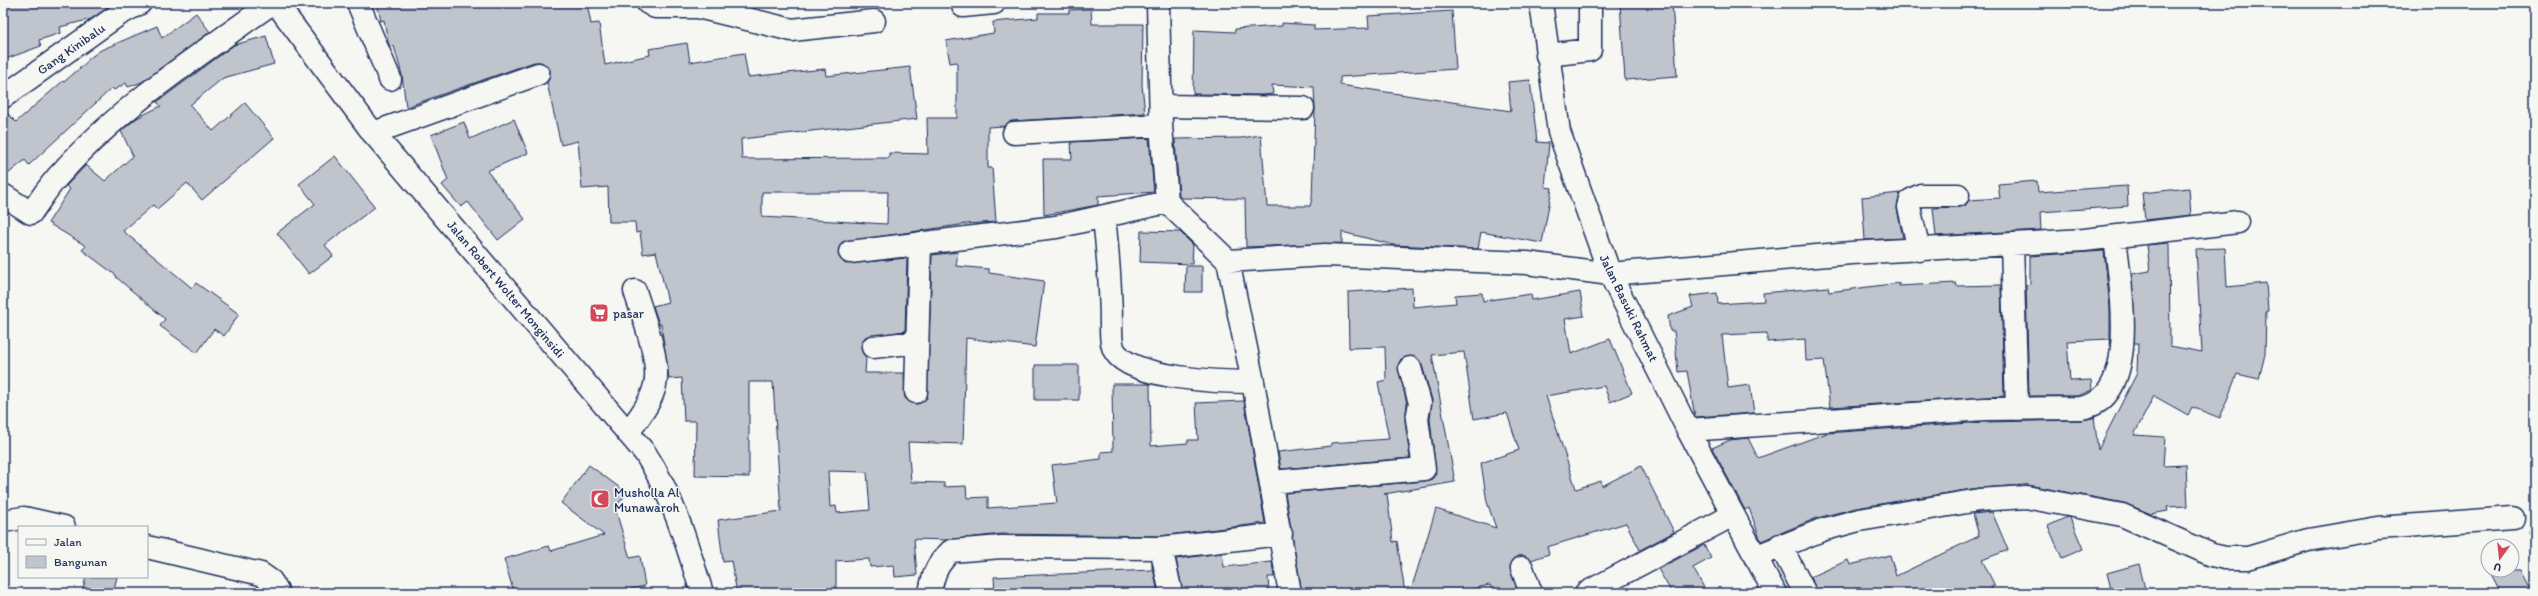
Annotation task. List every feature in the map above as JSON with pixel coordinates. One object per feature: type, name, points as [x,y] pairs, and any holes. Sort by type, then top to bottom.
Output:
[{"type":"main road","name":"Gang Kinibalu","points":[[3,97],[118,15],[140,3]]},
{"type":"main road","points":[[3,195],[31,213],[61,172],[120,116],[195,58],[272,3]]},
{"type":"main road","name":"Jalan Robert Wolter Monginsidi","points":[[276,3],[373,133],[628,433],[660,477],[671,499],[702,593]]},
{"type":"main road","points":[[358,3],[390,78]]},
{"type":"main road","points":[[648,3],[655,7],[697,5],[792,30],[874,21]]},
{"type":"main road","points":[[963,6],[994,3]]},
{"type":"main road","points":[[1158,3],[1167,202],[1228,261],[1253,382],[1281,534],[1290,593]]},
{"type":"main road","name":"Jalan Basuki Rahmat","points":[[1541,3],[1547,55],[1559,132],[1610,274],[1688,430],[1774,593]]},
{"type":"main road","points":[[1547,55],[1590,50],[1590,3]]},
{"type":"main road","points":[[373,133],[538,74]]},
{"type":"main road","points":[[1014,133],[1162,115],[1303,108]]},
{"type":"main road","points":[[1919,250],[1910,212],[1911,200],[1921,195],[1958,195]]},
{"type":"main road","points":[[850,252],[1056,227],[1167,202]]},
{"type":"main road","points":[[1104,217],[1111,277],[1112,337],[1115,352],[1128,364],[1203,382],[1253,382]]},
{"type":"main road","points":[[1228,261],[1325,255],[1527,263],[1610,274],[1843,254],[2115,237],[2238,222]]},
{"type":"main road","points":[[1688,430],[2017,409],[2085,407],[2093,405],[2107,395],[2121,360],[2125,328],[2115,237]]},
{"type":"main road","points":[[916,392],[920,243]]},
{"type":"main road","points":[[2012,244],[2017,409]]},
{"type":"main road","points":[[628,433],[649,403],[656,383],[652,354],[635,291]]},
{"type":"main road","points":[[873,347],[917,342]]},
{"type":"main road","points":[[1271,482],[1424,470],[1418,425],[1420,403],[1410,368]]},
{"type":"main road","points":[[1754,557],[1780,545],[1859,520],[1979,500],[2026,497],[2122,515],[2212,555],[2225,558],[2248,558],[2308,540],[2378,528],[2513,518]]},
{"type":"main road","points":[[1586,593],[1733,515]]},
{"type":"main road","points":[[3,521],[24,518],[60,526]]},
{"type":"main road","points":[[930,593],[934,572],[939,562],[951,550],[1002,547],[1161,548],[1281,534]]},
{"type":"main road","points":[[1780,545],[1805,593]]},
{"type":"main road","points":[[148,547],[261,574],[271,581],[277,590],[277,593]]},
{"type":"main road","points":[[1161,548],[1171,593]]},
{"type":"main road","points":[[1522,568],[1531,593]]},
{"type":"building","points":[[3,3],[114,3],[91,19],[60,27],[61,33],[39,40],[41,46],[3,60]]},
{"type":"building","points":[[377,3],[587,3],[591,24],[599,23],[605,65],[650,55],[649,49],[687,43],[690,62],[744,53],[748,77],[825,69],[826,76],[910,67],[917,119],[741,139],[742,159],[889,158],[889,153],[928,154],[927,118],[957,118],[957,62],[950,63],[946,41],[994,33],[993,22],[1038,18],[1038,13],[1069,13],[1069,10],[1091,9],[1092,24],[1143,24],[1142,85],[1145,113],[1013,121],[1004,126],[988,127],[988,168],[992,168],[996,222],[966,224],[842,242],[838,254],[845,264],[907,258],[905,331],[865,337],[861,348],[866,357],[865,373],[904,373],[905,398],[916,404],[927,398],[932,255],[958,252],[956,266],[989,269],[989,273],[1044,281],[1035,347],[966,338],[963,444],[908,442],[911,482],[944,483],[944,487],[966,486],[967,498],[988,497],[988,508],[1057,503],[1052,465],[1101,459],[1101,452],[1113,451],[1112,384],[1150,384],[1151,446],[1188,443],[1188,440],[1198,440],[1196,403],[1244,401],[1265,523],[1160,536],[1002,534],[947,540],[914,539],[917,575],[895,577],[894,565],[870,567],[869,559],[836,561],[836,593],[737,593],[731,561],[723,562],[718,520],[781,511],[773,382],[749,382],[749,477],[695,476],[696,421],[684,421],[682,378],[669,379],[661,324],[659,324],[653,306],[668,302],[656,252],[643,254],[640,232],[636,233],[635,222],[609,222],[608,187],[582,189],[578,141],[561,145],[547,83],[550,77],[550,69],[541,62],[534,62],[406,107],[402,75],[394,46],[390,47],[384,20],[381,21]],"holes":[[[762,192],[888,192],[887,224],[762,217]],[[828,471],[867,472],[870,510],[837,513],[836,506],[830,507]]]},
{"type":"building","points":[[1620,3],[1672,3],[1677,76],[1625,80]]},
{"type":"building","points":[[1452,11],[1456,69],[1340,77],[1340,85],[1511,111],[1508,82],[1530,80],[1537,142],[1549,143],[1545,187],[1552,188],[1542,243],[1481,232],[1478,249],[1394,245],[1342,232],[1342,243],[1246,247],[1245,199],[1181,198],[1179,196],[1175,139],[1241,138],[1261,135],[1267,206],[1310,206],[1312,199],[1315,109],[1314,87],[1272,85],[1273,94],[1263,95],[1193,94],[1194,30],[1235,32],[1235,29],[1282,26],[1282,23],[1314,25],[1314,30],[1369,28],[1368,16]]},
{"type":"building","points":[[196,13],[210,32],[142,82],[128,87],[126,83],[114,90],[112,88],[29,165],[25,160],[3,178],[3,109],[16,122],[63,81],[64,82],[88,61],[87,60],[101,50],[157,26],[162,38]]},
{"type":"building","points":[[266,36],[274,64],[223,78],[190,105],[213,131],[245,103],[274,138],[202,200],[187,183],[157,209],[153,205],[123,231],[192,288],[196,283],[239,314],[224,336],[214,329],[197,353],[160,326],[165,319],[116,277],[117,276],[82,250],[86,246],[48,223],[70,189],[66,186],[86,165],[105,181],[133,156],[121,131],[137,118],[161,106],[157,102],[234,45]]},
{"type":"building","points":[[514,119],[528,153],[487,171],[525,219],[498,240],[468,202],[461,207],[442,185],[448,180],[431,135],[464,122],[470,139]]},
{"type":"building","points":[[1149,138],[1154,192],[1098,196],[1098,205],[1044,215],[1043,159],[1072,159],[1071,142]]},
{"type":"building","points":[[335,156],[375,207],[325,245],[333,256],[309,274],[277,233],[315,204],[299,184]]},
{"type":"building","points":[[2037,181],[2038,192],[2127,186],[2128,206],[2040,212],[2041,230],[1936,236],[1933,208],[1965,206],[1969,200],[2000,198],[1998,184]]},
{"type":"building","points":[[2189,188],[2191,215],[2145,220],[2142,193]]},
{"type":"building","points":[[1900,193],[1897,209],[1903,238],[1865,240],[1862,197]]},
{"type":"building","points":[[1141,231],[1180,232],[1193,245],[1192,264],[1140,262]]},
{"type":"building","points":[[2169,243],[2170,346],[2202,352],[2196,249],[2225,248],[2227,287],[2266,283],[2268,311],[2266,311],[2265,354],[2259,379],[2237,374],[2220,418],[2192,407],[2188,415],[2154,396],[2134,435],[2165,437],[2163,466],[2186,465],[2188,506],[2167,507],[2168,511],[2151,514],[2124,503],[2028,485],[1978,488],[1856,508],[1817,518],[1761,541],[1749,508],[1745,510],[1712,448],[1730,440],[1748,438],[1758,458],[1827,433],[1985,422],[2081,420],[2094,416],[2098,450],[2137,373],[2138,343],[2134,343],[2132,274],[2150,271],[2147,245]]},
{"type":"building","points":[[2104,251],[2110,308],[2110,339],[2067,341],[2070,381],[2091,380],[2092,390],[2078,396],[2029,396],[2026,285],[2030,284],[2030,256]]},
{"type":"building","points":[[1186,266],[1202,266],[1202,292],[1185,292]]},
{"type":"building","points":[[1899,283],[1899,286],[1956,283],[1957,286],[2001,285],[2004,396],[1830,407],[1824,360],[1806,361],[1805,339],[1767,342],[1767,333],[1722,335],[1728,388],[1750,385],[1754,413],[1695,417],[1687,371],[1678,372],[1674,331],[1670,331],[1668,316],[1693,307],[1690,296],[1717,293],[1718,304],[1764,301],[1763,293],[1828,287],[1829,292]]},
{"type":"building","points":[[1412,288],[1413,307],[1456,303],[1455,295],[1482,293],[1483,301],[1531,294],[1532,300],[1580,292],[1584,316],[1565,319],[1571,354],[1610,339],[1632,393],[1610,402],[1604,386],[1546,396],[1576,489],[1601,481],[1602,486],[1641,466],[1674,532],[1640,550],[1626,523],[1547,547],[1549,554],[1531,560],[1525,556],[1517,556],[1510,566],[1518,593],[1493,593],[1490,585],[1452,593],[1410,593],[1436,509],[1496,528],[1487,502],[1481,463],[1519,450],[1507,413],[1474,419],[1464,352],[1432,355],[1455,482],[1384,494],[1387,494],[1393,542],[1397,541],[1405,593],[1302,593],[1285,493],[1425,481],[1432,479],[1436,474],[1430,419],[1432,400],[1422,365],[1413,356],[1401,359],[1398,365],[1407,404],[1405,421],[1410,458],[1281,469],[1278,452],[1331,446],[1331,443],[1389,439],[1378,382],[1386,380],[1385,347],[1349,348],[1348,292]]},
{"type":"building","points":[[1035,365],[1079,365],[1079,400],[1035,400]]},
{"type":"building","points":[[589,465],[627,493],[615,508],[630,558],[640,556],[645,586],[631,589],[632,593],[514,593],[504,559],[549,546],[551,551],[604,535],[561,503]]},
{"type":"building","points":[[1992,512],[2008,550],[1982,560],[1995,586],[1991,587],[1993,593],[1817,593],[1811,577],[1848,560],[1850,565],[1890,555],[1896,576],[1979,536],[1973,514]]},
{"type":"building","points":[[2067,517],[2070,518],[2083,549],[2062,558],[2048,526]]},
{"type":"building","points":[[1704,545],[1711,558],[1693,568],[1707,593],[1672,593],[1658,569]]},
{"type":"building","points":[[1222,553],[1224,567],[1272,562],[1274,577],[1268,577],[1269,592],[1183,593],[1176,559]]},
{"type":"building","points":[[1152,563],[1158,593],[995,593],[994,577],[1152,570]]},
{"type":"building","points":[[2139,564],[2146,593],[2112,593],[2107,573]]},
{"type":"building","points":[[2521,570],[2533,593],[2501,593],[2493,578],[2520,578]]},
{"type":"building","points":[[86,578],[117,578],[113,593],[82,593]]},
{"type":"place","name":"pasar","points":[[599,313]]},
{"type":"place","name":"Musholla Al Munawaroh","points":[[600,499]]}]
